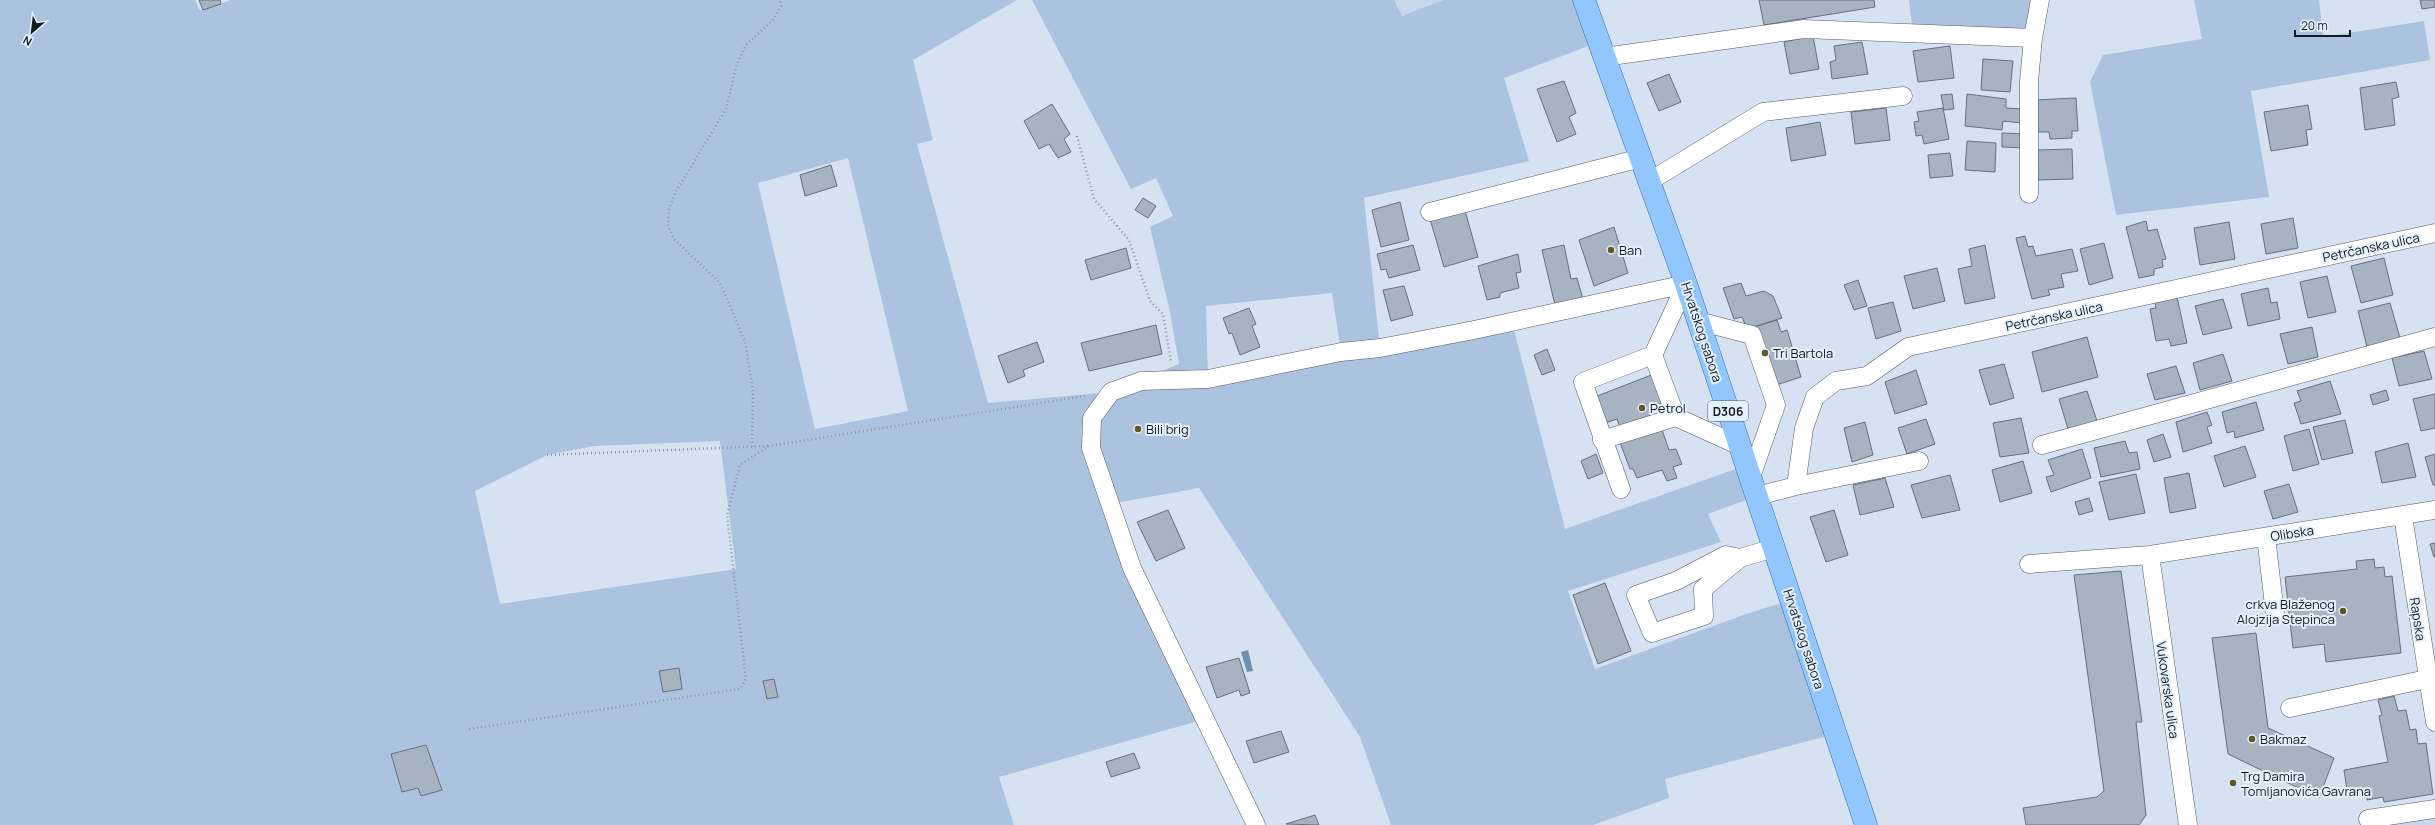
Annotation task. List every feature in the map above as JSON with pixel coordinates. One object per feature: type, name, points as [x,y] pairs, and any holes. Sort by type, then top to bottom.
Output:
[{"type":"main road","name":"Hrvatskog sabora","points":[[1584,0],[1686,284],[1866,825]]},
{"type":"street","points":[[2029,194],[2029,82],[2033,38],[2040,0]]},
{"type":"street","points":[[1604,57],[1804,29],[2033,38]]},
{"type":"street","points":[[1650,181],[1763,112],[1903,96]]},
{"type":"street","points":[[1430,212],[1641,158]]},
{"type":"street","name":"Petrčanska ulica","points":[[1796,486],[1804,428],[1815,397],[1836,381],[1867,376],[1908,347],[2435,233]]},
{"type":"street","points":[[1256,825],[1132,568],[1090,448],[1092,418],[1111,392],[1141,381],[1208,379],[1341,352],[1388,347],[1686,284]]},
{"type":"street","points":[[1621,489],[1602,440],[1583,382],[1653,355],[1686,284]]},
{"type":"street","points":[[1698,321],[1752,335],[1776,405],[1754,486],[1796,486],[1920,461]]},
{"type":"street","points":[[2042,445],[2435,337]]},
{"type":"street","points":[[1653,355],[1676,417]]},
{"type":"street","points":[[1602,440],[1676,417],[1740,446]]},
{"type":"street","name":"Olibska","points":[[2029,564],[2150,555],[2435,510]]},
{"type":"street","name":"Rapska","points":[[2403,516],[2427,679],[2435,722]]},
{"type":"street","points":[[2266,537],[2275,614]]},
{"type":"street","points":[[1740,558],[1726,555],[1676,581],[1636,595],[1652,633],[1704,616],[1703,589],[1740,558],[1774,548]]},
{"type":"street","name":"Vukovarska ulica","points":[[2150,555],[2188,825]]},
{"type":"street","points":[[2290,708],[2427,679]]},
{"type":"street","points":[[2368,819],[2435,809]]},
{"type":"path","points":[[752,447],[753,391],[745,341],[720,283],[674,239],[668,226],[669,209],[675,193],[726,110],[737,64],[746,45],[774,19],[781,6],[780,0]]},
{"type":"path","points":[[1077,136],[1094,199],[1129,240],[1150,301],[1163,314],[1174,380]]},
{"type":"path","points":[[547,455],[769,446],[1111,392]]},
{"type":"path","points":[[470,729],[740,689],[746,679],[727,515],[740,465],[769,446]]},
{"type":"shaded area","points":[[0,0],[195,0],[199,9],[203,10],[231,0],[1017,0],[913,60],[933,140],[917,144],[988,403],[1111,392],[1179,364],[1170,312],[1150,227],[1173,216],[1156,178],[1131,189],[1032,0],[1394,0],[1402,16],[1443,0],[1584,0],[1599,42],[1504,78],[1529,161],[1364,198],[1380,348],[1512,322],[1565,529],[1747,465],[1757,496],[1708,514],[1721,542],[1568,591],[1595,669],[1749,613],[1791,600],[1835,734],[1665,779],[1669,798],[1593,825],[1391,825],[1360,737],[1199,488],[1110,504],[1202,720],[999,777],[1014,825],[0,825]],"holes":[[[848,158],[908,411],[815,429],[758,183]],[[1332,293],[1341,352],[1208,379],[1206,306]],[[720,441],[736,569],[500,604],[475,491],[547,455],[594,446]]]},
{"type":"shaded area","points":[[1394,0],[1443,0],[1402,16]]},
{"type":"shaded area","points":[[1909,0],[2040,0],[2033,38],[1913,34]]},
{"type":"shaded area","points":[[2194,0],[2319,0],[2323,37],[2424,21],[2430,60],[2251,91],[2269,197],[2116,215],[2090,82],[2103,55],[2202,39]]},
{"type":"shaded area","points":[[1248,650],[1253,671],[1247,672],[1241,652]]},
{"type":"shaded area","points":[[2435,814],[2435,825],[2364,825]]},
{"type":"building","points":[[199,0],[220,0],[221,4],[203,10]]},
{"type":"building","points":[[1759,0],[1874,0],[1875,7],[1764,25]]},
{"type":"building","points":[[2420,0],[2435,0],[2435,7],[2422,9]]},
{"type":"building","points":[[1813,36],[1819,69],[1790,74],[1784,42]]},
{"type":"building","points":[[1862,42],[1868,74],[1832,79],[1830,62],[1836,60],[1834,46]]},
{"type":"building","points":[[1950,46],[1954,78],[1918,82],[1913,51]]},
{"type":"building","points":[[1983,59],[2013,61],[2010,92],[1981,90]]},
{"type":"building","points":[[1669,74],[1681,102],[1659,111],[1647,83]]},
{"type":"building","points":[[1564,81],[1576,113],[1569,117],[1576,134],[1557,142],[1537,89]]},
{"type":"building","points":[[2396,82],[2399,97],[2392,99],[2395,125],[2365,130],[2360,88]]},
{"type":"building","points":[[1952,94],[1954,109],[1944,110],[1941,95]]},
{"type":"building","points":[[1967,94],[2006,99],[2006,108],[2023,109],[2022,123],[2003,121],[2002,130],[1965,126]]},
{"type":"building","points":[[2076,98],[2078,131],[2072,131],[2072,138],[2050,139],[2049,132],[2037,132],[2034,100]]},
{"type":"building","points":[[1052,104],[1070,134],[1064,139],[1071,152],[1058,158],[1049,144],[1039,149],[1024,121]]},
{"type":"building","points":[[2308,105],[2312,129],[2306,130],[2308,145],[2271,151],[2264,112]]},
{"type":"building","points":[[1886,108],[1890,140],[1855,144],[1851,112]]},
{"type":"building","points":[[1943,108],[1949,139],[1924,144],[1922,135],[1916,136],[1914,122],[1919,121],[1917,112]]},
{"type":"building","points":[[1820,122],[1826,155],[1791,161],[1786,128]]},
{"type":"building","points":[[2002,133],[2025,134],[2025,148],[2002,147]]},
{"type":"building","points":[[1967,141],[1996,143],[1995,172],[1965,170]]},
{"type":"building","points":[[2072,149],[2073,179],[2038,180],[2037,150]]},
{"type":"building","points":[[1950,153],[1953,176],[1930,178],[1928,155]]},
{"type":"building","points":[[831,165],[837,186],[805,196],[800,175]]},
{"type":"building","points":[[1143,198],[1156,206],[1148,218],[1135,210]]},
{"type":"building","points":[[1400,202],[1409,240],[1381,247],[1372,210]]},
{"type":"building","points":[[1464,207],[1478,257],[1444,267],[1430,219]]},
{"type":"building","points":[[2293,218],[2298,248],[2266,254],[2261,224]]},
{"type":"building","points":[[2146,221],[2148,231],[2157,229],[2166,259],[2162,260],[2163,267],[2154,269],[2154,275],[2139,278],[2126,227]]},
{"type":"building","points":[[2229,222],[2235,259],[2200,265],[2194,228]]},
{"type":"building","points":[[1614,227],[1628,273],[1594,286],[1579,240]]},
{"type":"building","points":[[2025,236],[2028,247],[2033,246],[2036,256],[2072,249],[2078,271],[2061,274],[2064,287],[2048,290],[2050,295],[2032,299],[2016,238]]},
{"type":"building","points":[[2104,243],[2113,278],[2089,285],[2080,249]]},
{"type":"building","points":[[1413,245],[1420,270],[1389,278],[1386,269],[1381,270],[1377,254]]},
{"type":"building","points":[[1564,245],[1571,279],[1577,278],[1583,299],[1555,305],[1542,250]]},
{"type":"building","points":[[1985,245],[1995,298],[1965,304],[1958,269],[1972,266],[1969,249]]},
{"type":"building","points":[[1126,248],[1131,268],[1091,280],[1085,260]]},
{"type":"building","points":[[1518,254],[1521,272],[1516,273],[1519,288],[1500,293],[1500,297],[1487,300],[1478,266]]},
{"type":"building","points":[[2384,258],[2393,295],[2361,303],[2351,266]]},
{"type":"building","points":[[1937,268],[1945,301],[1913,309],[1904,276]]},
{"type":"building","points":[[2327,276],[2336,312],[2308,318],[2300,282]]},
{"type":"building","points":[[1858,280],[1867,306],[1854,310],[1844,285]]},
{"type":"building","points":[[1741,283],[1746,296],[1764,291],[1773,296],[1782,318],[1747,329],[1742,317],[1734,319],[1723,288]]},
{"type":"building","points":[[1404,286],[1413,315],[1391,321],[1383,290]]},
{"type":"building","points":[[2268,288],[2271,303],[2277,302],[2280,319],[2248,326],[2241,294]]},
{"type":"building","points":[[2177,297],[2187,343],[2171,346],[2169,339],[2156,341],[2150,309],[2156,308],[2155,302]]},
{"type":"building","points":[[2223,299],[2232,328],[2203,335],[2195,306]]},
{"type":"building","points":[[1893,302],[1901,331],[1876,339],[1868,308]]},
{"type":"building","points":[[2390,303],[2400,338],[2367,347],[2358,311]]},
{"type":"building","points":[[1249,308],[1256,324],[1252,326],[1260,347],[1240,355],[1232,333],[1229,334],[1223,318]]},
{"type":"building","points":[[1777,320],[1781,332],[1787,330],[1801,377],[1767,388],[1747,329]]},
{"type":"building","points":[[1156,325],[1162,354],[1089,371],[1081,343]]},
{"type":"building","points":[[2312,327],[2318,357],[2288,364],[2280,334]]},
{"type":"building","points":[[2087,337],[2098,377],[2042,392],[2032,352]]},
{"type":"building","points":[[1037,342],[1044,362],[1023,370],[1025,376],[1008,383],[998,356]]},
{"type":"building","points":[[1547,349],[1555,370],[1542,375],[1534,355]]},
{"type":"building","points":[[2424,351],[2432,379],[2399,386],[2392,358]]},
{"type":"building","points":[[2223,354],[2232,381],[2200,390],[2193,363]]},
{"type":"building","points":[[2004,364],[2014,398],[1990,405],[1979,370]]},
{"type":"building","points":[[2176,366],[2185,393],[2155,400],[2147,374]]},
{"type":"building","points":[[1916,370],[1927,404],[1895,414],[1885,382]]},
{"type":"building","points":[[1654,374],[1664,402],[1651,407],[1654,419],[1658,418],[1669,450],[1676,449],[1682,464],[1673,467],[1677,478],[1667,481],[1662,470],[1637,478],[1633,469],[1630,469],[1616,432],[1621,430],[1617,419],[1600,425],[1592,398]]},
{"type":"building","points":[[2330,381],[2341,414],[2301,424],[2294,403],[2301,401],[2297,391]]},
{"type":"building","points":[[2386,390],[2389,400],[2373,405],[2370,395]]},
{"type":"building","points":[[2087,391],[2097,421],[2068,429],[2059,399]]},
{"type":"building","points":[[2435,394],[2435,428],[2421,431],[2413,399]]},
{"type":"building","points":[[2256,402],[2264,430],[2235,438],[2234,431],[2227,433],[2222,412]]},
{"type":"building","points":[[2207,412],[2212,425],[2207,427],[2212,443],[2183,452],[2176,422]]},
{"type":"building","points":[[2021,418],[2029,453],[2000,457],[1993,423]]},
{"type":"building","points":[[1926,419],[1935,444],[1907,454],[1898,428]]},
{"type":"building","points":[[2345,420],[2353,453],[2322,460],[2313,427]]},
{"type":"building","points":[[1865,422],[1873,455],[1852,462],[1844,428]]},
{"type":"building","points":[[2309,429],[2319,464],[2293,471],[2284,436]]},
{"type":"building","points":[[2163,434],[2171,457],[2154,462],[2147,440]]},
{"type":"building","points":[[2125,441],[2129,453],[2137,452],[2140,469],[2101,477],[2094,448]]},
{"type":"building","points":[[2408,443],[2416,477],[2382,483],[2375,452]]},
{"type":"building","points":[[2245,446],[2256,477],[2224,487],[2214,456]]},
{"type":"building","points":[[2082,449],[2091,478],[2051,492],[2046,477],[2054,475],[2048,460]]},
{"type":"building","points":[[1596,454],[1603,473],[1588,479],[1581,461]]},
{"type":"building","points":[[2435,454],[2435,485],[2433,485],[2425,457]]},
{"type":"building","points":[[2023,461],[2032,493],[2000,502],[1992,470]]},
{"type":"building","points":[[2189,473],[2196,508],[2170,513],[2164,478]]},
{"type":"building","points":[[2136,474],[2145,513],[2109,520],[2099,482]]},
{"type":"building","points":[[1950,475],[1960,510],[1922,518],[1911,485]]},
{"type":"building","points":[[1885,478],[1894,507],[1860,515],[1853,485]]},
{"type":"building","points":[[2289,484],[2298,512],[2273,519],[2264,491]]},
{"type":"building","points":[[2089,498],[2093,511],[2079,515],[2075,502]]},
{"type":"building","points":[[1168,510],[1185,548],[1156,561],[1137,522]]},
{"type":"building","points":[[1834,510],[1848,555],[1826,562],[1810,517]]},
{"type":"building","points":[[2435,543],[2435,557],[2434,557],[2430,544]]},
{"type":"building","name":"crkva Blaženog Alojzija Stepinca","points":[[2374,559],[2375,568],[2384,567],[2385,577],[2392,576],[2401,653],[2326,662],[2324,644],[2293,648],[2285,577],[2357,569],[2356,561]]},
{"type":"building","points":[[2121,571],[2142,722],[2136,722],[2146,815],[2139,825],[2026,825],[2023,808],[2097,797],[2104,791],[2074,575]]},
{"type":"building","points":[[1605,583],[1631,651],[1598,664],[1573,595]]},
{"type":"building","points":[[2256,633],[2268,728],[2334,758],[2319,798],[2228,754],[2212,638]]},
{"type":"building","points":[[1239,658],[1250,693],[1241,696],[1239,690],[1217,698],[1206,667]]},
{"type":"building","points":[[679,668],[682,689],[663,692],[659,671]]},
{"type":"building","points":[[774,679],[778,697],[767,699],[763,681]]},
{"type":"building","points":[[2394,696],[2398,711],[2406,710],[2410,730],[2416,729],[2418,744],[2426,743],[2433,794],[2384,802],[2383,797],[2367,800],[2367,794],[2348,797],[2344,770],[2388,762],[2379,716],[2382,715],[2378,700]]},
{"type":"building","points":[[1281,731],[1289,752],[1254,763],[1246,741]]},
{"type":"building","points":[[426,745],[442,790],[421,796],[418,788],[402,792],[391,754]]},
{"type":"building","points":[[1134,753],[1140,768],[1111,777],[1106,762]]},
{"type":"building","points":[[1315,815],[1319,825],[1286,824]]},
{"type":"place","name":"Ban","points":[[1611,250]]},
{"type":"place","name":"Tri Bartola","points":[[1765,353]]},
{"type":"place","name":"Petrol","points":[[1642,408]]},
{"type":"place","name":"Bili brig","points":[[1138,429]]},
{"type":"place","name":"crkva Blaženog Alojzija Stepinca","points":[[2343,611]]},
{"type":"place","name":"Bakmaz","points":[[2252,739]]},
{"type":"place","name":"Trg Damira Tomljanovića Gavrana","points":[[2233,783]]}]
